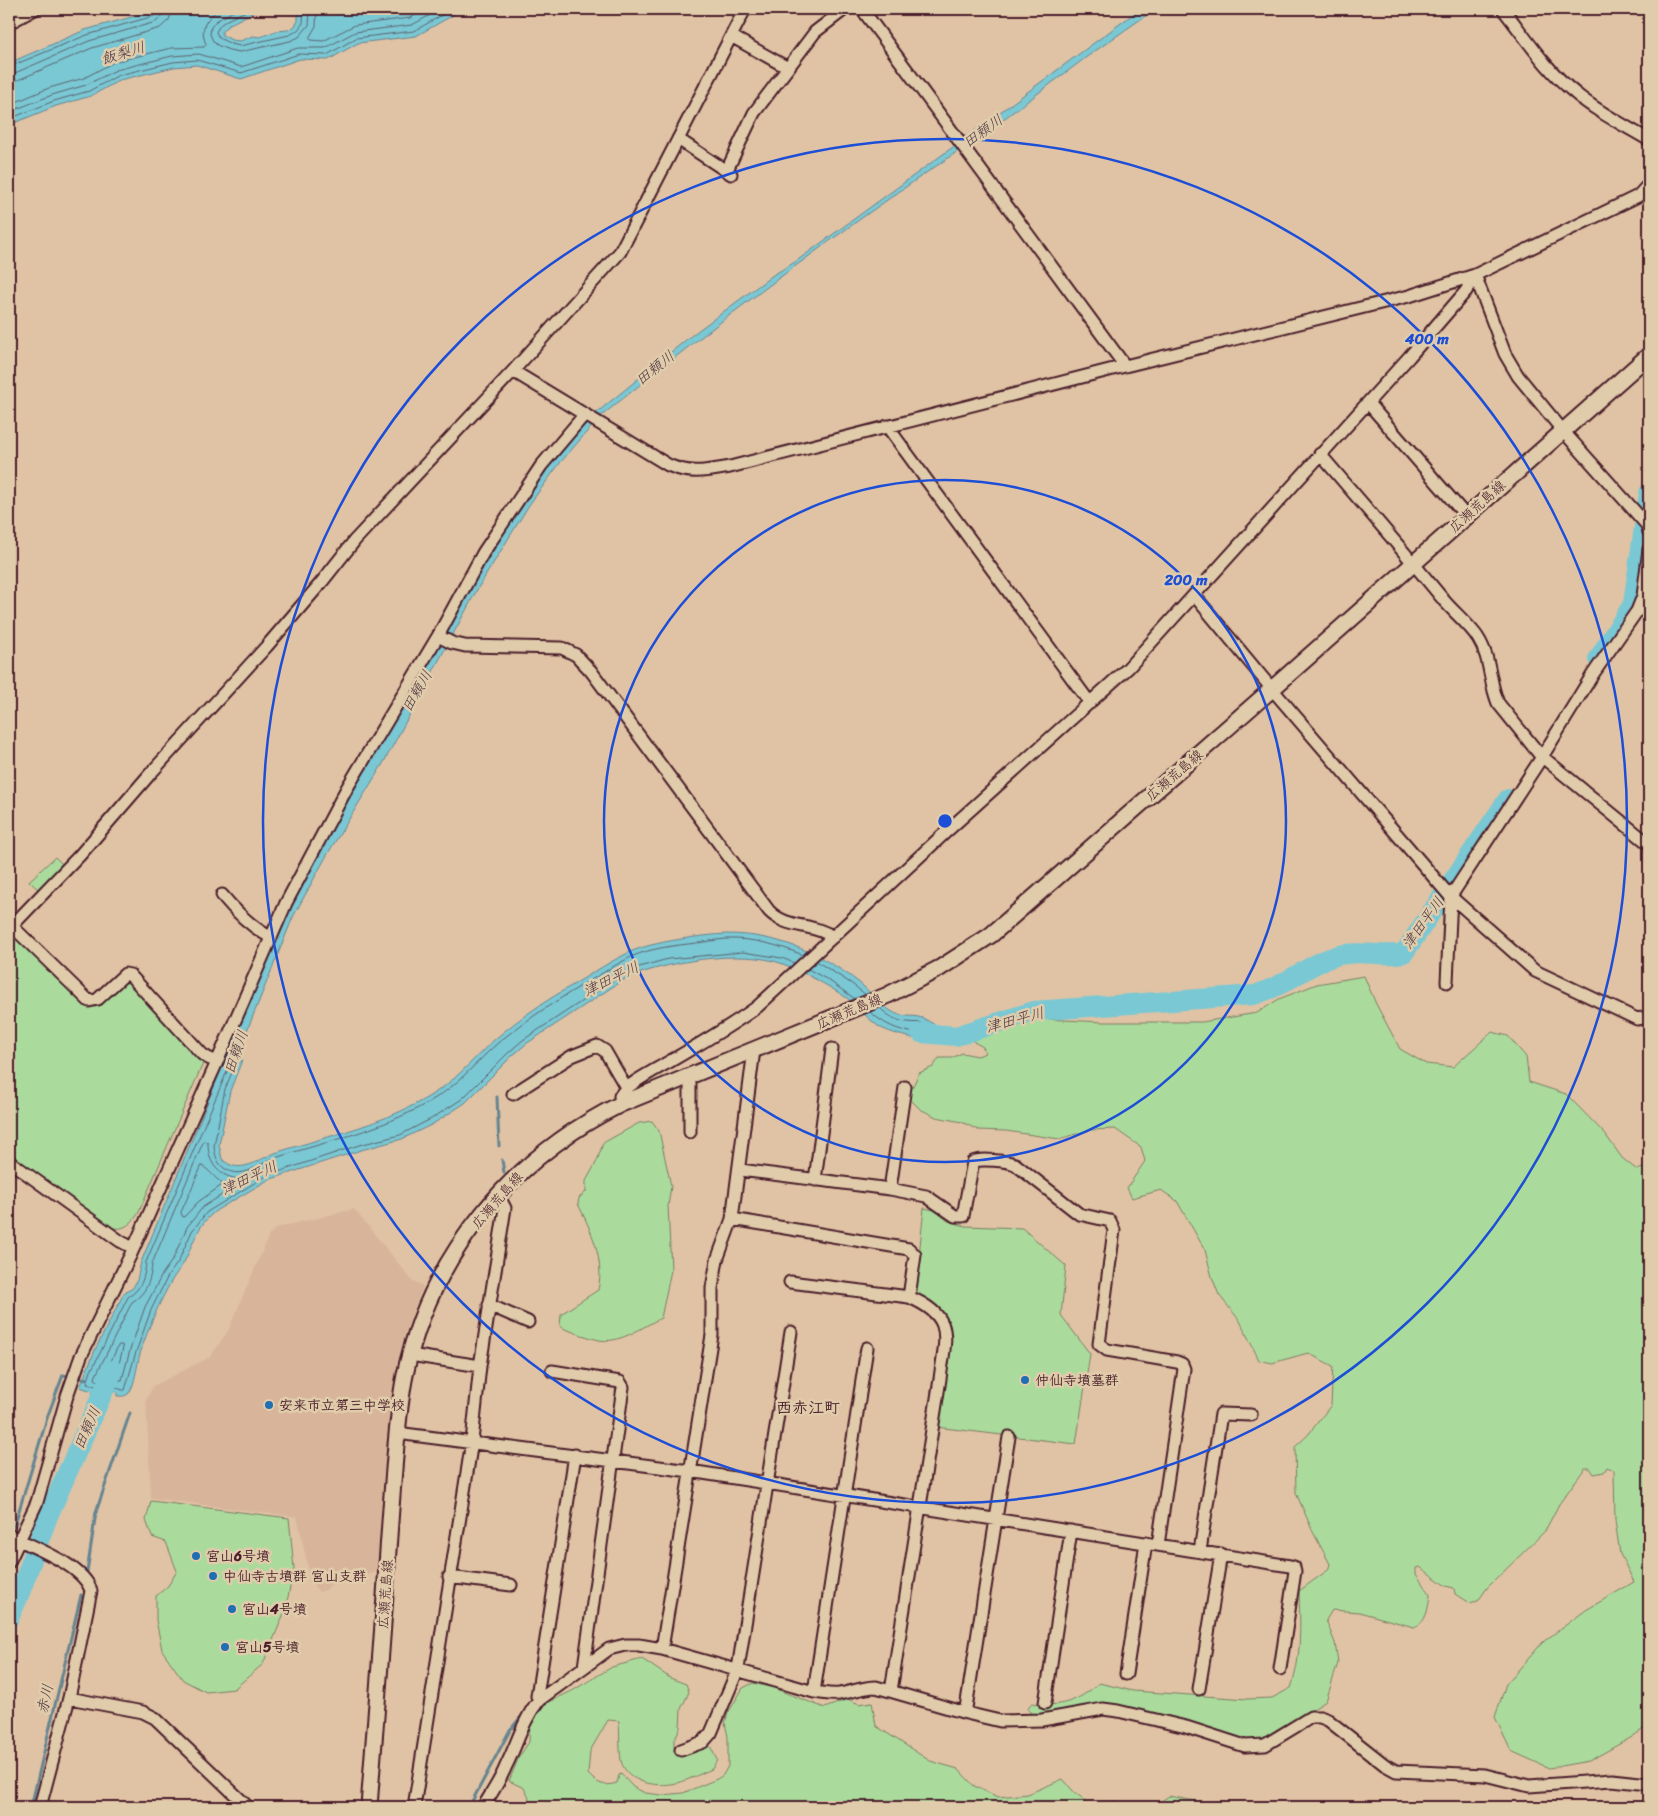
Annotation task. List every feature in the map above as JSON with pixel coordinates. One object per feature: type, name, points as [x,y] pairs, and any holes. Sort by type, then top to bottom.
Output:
[{"type":"main road","name":"広瀬荒島線","points":[[369,1807],[392,1476],[401,1397],[410,1355],[424,1311],[455,1251],[498,1195],[542,1153],[594,1117],[621,1104],[888,994],[940,968],[991,935],[1649,355]]},
{"type":"street","points":[[9,23],[35,9]]},
{"type":"street","points":[[217,1062],[202,1054],[130,975],[125,974],[98,999],[89,1001],[10,928],[80,855],[150,774],[288,622],[360,534],[513,371],[620,252],[745,9]]},
{"type":"street","points":[[678,139],[730,173],[750,118],[815,32],[845,9]]},
{"type":"street","points":[[862,9],[1125,366]]},
{"type":"street","points":[[1504,9],[1562,82],[1586,101],[1649,140]]},
{"type":"street","points":[[731,36],[788,68]]},
{"type":"street","points":[[513,371],[668,465],[679,470],[701,472],[730,467],[1409,296],[1474,274],[1638,196],[1649,184]]},
{"type":"street","points":[[621,1104],[620,1096],[627,1088],[750,1013],[821,950],[947,831],[1128,668],[1466,291],[1474,274]]},
{"type":"street","points":[[1474,274],[1505,354],[1518,376],[1563,431],[1646,525]]},
{"type":"street","points":[[1368,402],[1466,516]]},
{"type":"street","points":[[9,1562],[16,1539],[37,1502],[57,1429],[81,1356],[133,1248],[286,903],[347,788],[443,639],[483,554],[513,505],[540,466],[587,415]]},
{"type":"street","points":[[887,426],[1090,704]]},
{"type":"street","points":[[1320,454],[1414,563],[1443,600],[1477,637],[1486,654],[1498,703],[1538,754],[1649,844]]},
{"type":"street","points":[[1447,982],[1447,893],[1538,754],[1637,612],[1643,596],[1649,549]]},
{"type":"street","points":[[1194,595],[1447,893],[1535,971],[1637,1020],[1649,1017]]},
{"type":"street","points":[[443,639],[465,646],[562,648],[576,655],[591,671],[769,911],[782,921],[822,931],[833,937]]},
{"type":"street","points":[[222,895],[236,912],[253,927],[270,937]]},
{"type":"street","points":[[513,1094],[572,1056],[597,1046],[604,1051],[627,1088]]},
{"type":"street","points":[[815,1180],[832,1049]]},
{"type":"street","points":[[662,1648],[712,1335],[713,1279],[717,1260],[732,1219],[740,1170],[754,1050]]},
{"type":"street","points":[[690,1076],[690,1132]]},
{"type":"street","points":[[890,1189],[905,1087]]},
{"type":"street","points":[[9,1160],[120,1241],[133,1248]]},
{"type":"street","points":[[740,1170],[890,1189],[926,1196],[955,1216],[963,1216],[973,1162],[978,1160],[1009,1162],[1015,1164],[1079,1214],[1108,1220],[1112,1223],[1114,1230],[1099,1344],[1106,1350],[1177,1362],[1182,1364],[1184,1369],[1126,1674]]},
{"type":"street","points":[[414,1807],[472,1441],[480,1366],[504,1208],[498,1195]]},
{"type":"street","points":[[732,1219],[909,1249],[915,1256],[909,1297]]},
{"type":"street","points":[[790,1282],[909,1297],[919,1301],[940,1316],[946,1331],[891,1691]]},
{"type":"street","points":[[489,1304],[528,1322]]},
{"type":"street","points":[[681,1750],[703,1742],[711,1733],[738,1670],[791,1332]]},
{"type":"street","points":[[814,1692],[867,1348]]},
{"type":"street","points":[[410,1355],[480,1366]]},
{"type":"street","points":[[552,1372],[620,1382],[624,1387],[584,1667]]},
{"type":"street","points":[[1200,1551],[1220,1414],[1251,1415]]},
{"type":"street","points":[[398,1432],[690,1471],[1294,1567],[1295,1571],[1280,1670]]},
{"type":"street","points":[[966,1708],[1009,1437]]},
{"type":"street","points":[[540,1700],[537,1696],[575,1455]]},
{"type":"street","points":[[1045,1703],[1071,1531]]},
{"type":"street","points":[[16,1539],[63,1562],[86,1580],[91,1591],[69,1698],[40,1807]]},
{"type":"street","points":[[1199,1689],[1221,1554]]},
{"type":"street","points":[[449,1577],[511,1585]]},
{"type":"street","points":[[483,1807],[505,1769],[525,1723],[540,1700],[609,1649],[639,1645],[662,1648],[814,1692],[841,1694],[867,1687],[876,1687],[966,1714],[1000,1720],[1042,1720],[1103,1709],[1186,1727],[1244,1746],[1265,1745],[1311,1718],[1320,1717],[1328,1720],[1384,1765],[1396,1771],[1485,1774],[1529,1786],[1612,1780],[1649,1784]]},
{"type":"street","points":[[69,1698],[143,1712],[155,1718],[248,1807]]},
{"type":"shaded area","name":"安来市立第三中学校","points":[[354,1209],[412,1280],[423,1286],[409,1326],[399,1370],[381,1571],[330,1585],[326,1590],[319,1592],[311,1582],[297,1517],[151,1498],[146,1400],[153,1386],[210,1357],[228,1331],[269,1235],[276,1228]]},
{"type":"green space","points":[[55,857],[63,865],[40,891],[29,881]]},
{"type":"green space","points":[[14,933],[89,1006],[92,1007],[98,1004],[123,979],[130,979],[204,1061],[138,1214],[125,1227],[112,1228],[107,1226],[9,1155],[9,938]]},
{"type":"green space","points":[[1364,976],[1376,1004],[1400,1049],[1426,1064],[1453,1067],[1492,1032],[1508,1036],[1526,1057],[1529,1082],[1566,1094],[1605,1134],[1622,1158],[1637,1170],[1649,1166],[1649,1725],[1632,1737],[1589,1761],[1549,1768],[1511,1751],[1495,1717],[1506,1684],[1543,1642],[1586,1610],[1634,1582],[1620,1554],[1615,1520],[1614,1470],[1607,1467],[1604,1472],[1594,1474],[1590,1468],[1585,1468],[1559,1504],[1545,1531],[1487,1588],[1478,1601],[1469,1603],[1455,1594],[1454,1588],[1446,1586],[1420,1567],[1416,1568],[1416,1574],[1430,1595],[1424,1619],[1414,1627],[1359,1612],[1332,1610],[1326,1620],[1335,1643],[1338,1663],[1326,1701],[1264,1740],[1247,1741],[1121,1707],[1043,1716],[1032,1714],[1028,1710],[1032,1703],[1051,1705],[1076,1699],[1099,1683],[1133,1691],[1247,1699],[1272,1698],[1291,1688],[1299,1652],[1299,1591],[1328,1570],[1330,1564],[1313,1532],[1296,1493],[1295,1447],[1308,1435],[1331,1405],[1333,1366],[1308,1353],[1272,1363],[1259,1360],[1240,1321],[1219,1295],[1205,1250],[1177,1201],[1161,1190],[1132,1198],[1127,1188],[1145,1161],[1141,1147],[1115,1129],[1089,1130],[1060,1139],[1006,1131],[978,1130],[962,1122],[936,1117],[920,1109],[908,1097],[919,1073],[933,1067],[939,1058],[952,1058],[962,1053],[978,1056],[985,1053],[983,1047],[974,1042],[972,1037],[992,1029],[1043,1019],[1103,1022],[1202,1022],[1257,1013],[1279,999],[1317,984]]},
{"type":"green space","points":[[652,1121],[659,1131],[671,1186],[668,1206],[671,1270],[661,1318],[631,1334],[607,1341],[565,1329],[560,1326],[561,1314],[598,1290],[600,1279],[596,1246],[578,1204],[579,1198],[586,1192],[586,1181],[597,1161],[603,1143],[639,1123]]},
{"type":"green space","points":[[924,1208],[934,1210],[948,1221],[965,1226],[1022,1228],[1066,1266],[1061,1315],[1090,1354],[1076,1444],[936,1427],[949,1331],[915,1294]]},
{"type":"green space","points":[[151,1501],[289,1518],[294,1569],[285,1611],[263,1664],[234,1689],[206,1692],[183,1680],[162,1650],[156,1620],[156,1596],[168,1586],[177,1571],[166,1542],[152,1537],[146,1520]]},
{"type":"green space","points":[[642,1659],[670,1678],[686,1684],[689,1692],[681,1709],[680,1728],[674,1740],[674,1747],[678,1755],[691,1753],[701,1746],[709,1744],[717,1760],[712,1769],[680,1782],[664,1785],[639,1781],[626,1771],[622,1764],[619,1721],[608,1720],[590,1751],[588,1774],[601,1784],[617,1783],[621,1774],[633,1787],[645,1793],[662,1795],[683,1793],[717,1779],[723,1775],[728,1766],[728,1737],[725,1723],[728,1713],[743,1688],[753,1683],[773,1688],[825,1708],[848,1699],[859,1704],[872,1702],[876,1726],[930,1761],[958,1769],[974,1786],[998,1797],[1028,1794],[1063,1779],[1074,1792],[1090,1804],[1115,1801],[1117,1807],[525,1807],[529,1798],[524,1788],[509,1781],[519,1757],[529,1742],[530,1722],[545,1704],[572,1691],[612,1667]]},
{"type":"green space","points":[[1169,1796],[1227,1807],[1152,1807]]},
{"type":"water","name":"飯梨川","points":[[160,9],[260,9],[230,24],[222,31],[222,35],[232,40],[240,41],[253,36],[260,37],[294,27],[298,21],[298,9],[464,9],[416,36],[358,43],[328,60],[300,59],[241,79],[197,65],[174,67],[120,80],[91,96],[56,106],[9,125],[9,63],[85,30]]},
{"type":"water","points":[[1140,9],[1162,9],[1151,12],[1088,56],[966,147],[961,141]]},
{"type":"water","points":[[957,144],[961,149],[778,279],[600,417],[595,414],[692,335]]},
{"type":"water","points":[[585,421],[592,426],[560,463],[529,505],[478,588],[384,762],[327,855],[293,917],[240,1048],[242,1060],[230,1091],[219,1145],[222,1159],[229,1164],[243,1166],[278,1152],[359,1127],[399,1112],[436,1092],[459,1074],[504,1032],[554,996],[639,948],[691,937],[727,934],[762,937],[812,953],[842,971],[891,1011],[903,1016],[922,1018],[951,1035],[931,1041],[890,1032],[870,1020],[847,998],[824,984],[783,964],[766,959],[725,957],[703,959],[640,973],[623,980],[526,1044],[465,1103],[433,1124],[402,1139],[268,1180],[217,1210],[204,1223],[196,1235],[183,1264],[172,1280],[154,1316],[140,1354],[134,1381],[128,1394],[117,1396],[117,1393],[114,1391],[110,1397],[80,1387],[95,1350],[124,1293],[133,1288],[137,1280],[141,1262],[289,907],[370,762],[510,522],[541,474]]},
{"type":"waterway","name":"津田平川","points":[[1598,659],[1633,604],[1649,493]]},
{"type":"waterway","name":"津田平川","points":[[921,1033],[956,1036],[1034,1011],[1254,995],[1275,987],[1318,963],[1336,956],[1353,953],[1404,953],[1508,799]]},
{"type":"waterway","points":[[497,1097],[499,1146]]},
{"type":"waterway","points":[[502,1160],[504,1172]]},
{"type":"waterway","name":"田頼川","points":[[9,1618],[48,1516],[113,1370]]},
{"type":"waterway","points":[[14,1527],[48,1415],[63,1375],[87,1379]]},
{"type":"waterway","name":"赤川","points":[[87,1572],[96,1512],[130,1413]]},
{"type":"waterway","name":"赤川","points":[[31,1807],[81,1595]]},
{"type":"waterway","points":[[469,1807],[510,1730],[526,1711]]},
{"type":"place","name":"仲仙寺墳墓群","points":[[1025,1380]]},
{"type":"place","name":"安来市立第三中学校","points":[[269,1405]]},
{"type":"place","name":"宮山6号墳","points":[[196,1556]]},
{"type":"place","name":"中仙寺古墳群 宮山支群","points":[[213,1576]]},
{"type":"place","name":"宮山4号墳","points":[[232,1609]]},
{"type":"place","name":"宮山5号墳","points":[[225,1647]]},
{"type":"district","name":"西赤江町","points":[[808,1407]]}]
